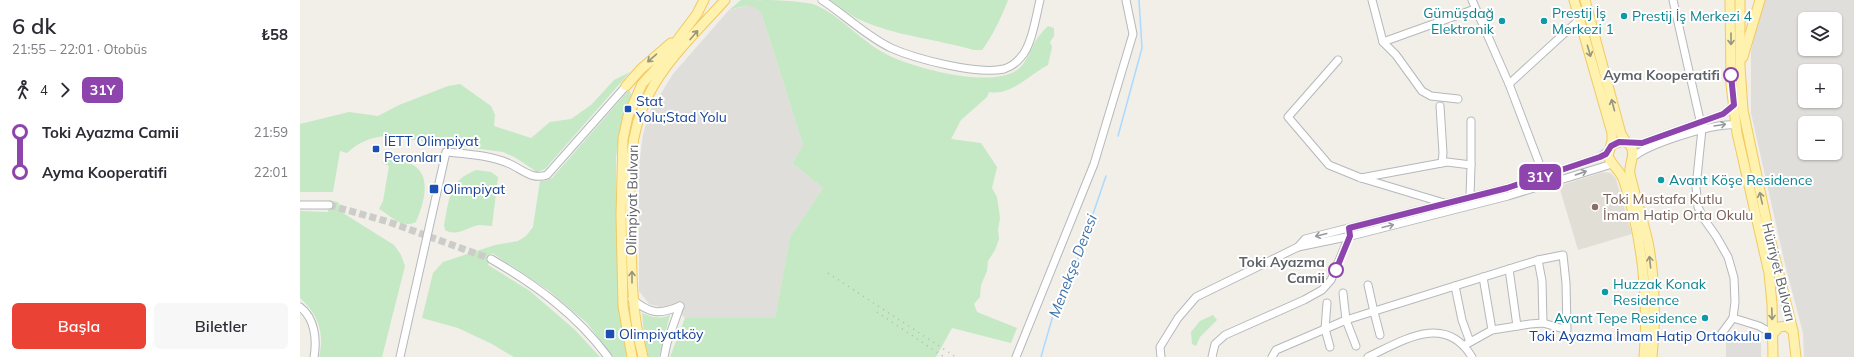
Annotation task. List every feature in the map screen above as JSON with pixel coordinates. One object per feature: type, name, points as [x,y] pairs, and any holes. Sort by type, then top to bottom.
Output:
[{"type":"main road","name":"Olimpiyat Bulvarı","points":[[632,357],[623,310],[621,161],[623,139],[628,116],[642,84],[654,71],[696,14],[704,0]]},
{"type":"main road","name":"Olimpiyat Bulvarı","points":[[643,357],[632,299],[630,167],[634,133],[649,94],[669,65],[725,0]]},
{"type":"main road","points":[[1574,0],[1612,133],[1608,156],[1624,181],[1636,229],[1646,303],[1644,357]]},
{"type":"main road","points":[[1584,0],[1621,134],[1633,151],[1629,173],[1648,242],[1654,302],[1652,357]]},
{"type":"main road","name":"Hürriyet Bulvarı","points":[[1730,0],[1731,86],[1736,125],[1769,273],[1773,357]]},
{"type":"main road","name":"Hürriyet Bulvarı","points":[[1740,0],[1741,100],[1748,140],[1793,331],[1796,357]]},
{"type":"main road","points":[[1740,66],[1760,0]]},
{"type":"main road","points":[[626,86],[653,57],[681,34]]},
{"type":"main road","points":[[626,86],[669,65]]},
{"type":"main road","points":[[626,86],[632,85],[637,88],[639,92]]},
{"type":"main road","points":[[1610,148],[1619,142],[1627,143]]},
{"type":"main road","points":[[1614,165],[1625,166],[1631,160]]},
{"type":"main road","name":"Hürriyet Bulvarı","points":[[1773,334],[1779,327],[1787,326],[1793,331]]},
{"type":"street","points":[[822,0],[890,48],[911,56],[936,62],[975,69],[994,70],[1010,67],[1025,52],[1035,22],[1040,0]]},
{"type":"street","points":[[1016,357],[1094,164],[1133,34],[1126,0]]},
{"type":"street","points":[[1372,0],[1383,42],[1396,55],[1422,91],[1431,96],[1458,99]]},
{"type":"street","points":[[1472,0],[1509,84],[1544,176]]},
{"type":"street","points":[[1673,0],[1702,125],[1696,187],[1698,207],[1728,257],[1734,278],[1735,302],[1733,318],[1719,337]]},
{"type":"street","points":[[1383,42],[1476,9]]},
{"type":"street","points":[[1509,84],[1580,19]]},
{"type":"street","points":[[1338,60],[1288,117],[1329,166],[1361,178],[1445,203]]},
{"type":"street","points":[[400,357],[446,152],[496,158],[526,174],[541,177],[547,175],[626,86]]},
{"type":"street","points":[[1631,160],[1644,150],[1702,125],[1723,114],[1734,105]]},
{"type":"street","points":[[1440,106],[1443,153],[1442,163]]},
{"type":"street","points":[[1470,197],[1471,121]]},
{"type":"street","points":[[1627,143],[1642,143],[1702,125],[1736,125]]},
{"type":"street","points":[[1298,247],[1305,239],[1507,188],[1600,157],[1610,148]]},
{"type":"street","points":[[1361,178],[1442,163],[1471,165]]},
{"type":"street","points":[[1161,357],[1160,347],[1178,318],[1196,297],[1298,247],[1350,236],[1508,196],[1596,168],[1614,165]]},
{"type":"street","points":[[1445,203],[1448,211]]},
{"type":"street","points":[[300,204],[329,205]]},
{"type":"street","points":[[1212,357],[1215,344],[1225,335],[1304,300],[1322,290],[1331,280],[1350,236],[1349,228]]},
{"type":"street","points":[[1272,357],[1276,350],[1346,320],[1538,260],[1563,255],[1566,283],[1567,330],[1543,323],[1517,326],[1492,330],[1467,343]]},
{"type":"street","points":[[491,259],[521,276],[576,319],[608,357]]},
{"type":"street","points":[[1538,260],[1542,281],[1543,323]]},
{"type":"street","points":[[1509,269],[1517,326]]},
{"type":"street","points":[[1483,277],[1492,330]]},
{"type":"street","points":[[1368,285],[1380,335]]},
{"type":"street","points":[[1455,286],[1467,343],[1472,357]]},
{"type":"street","points":[[1343,294],[1346,320],[1356,346]]},
{"type":"street","points":[[632,299],[643,308],[662,312],[680,306],[666,342],[664,357]]},
{"type":"street","points":[[1327,303],[1325,329],[1330,347]]},
{"type":"street","points":[[300,307],[305,310],[314,330],[316,345],[314,357]]},
{"type":"street","points":[[1733,318],[1759,326],[1773,334]]},
{"type":"street","points":[[1368,357],[1390,346],[1429,333],[1443,333],[1467,343]]},
{"type":"shaded area","points":[[1765,0],[1854,0],[1854,357],[1804,357],[1803,333],[1785,264],[1751,113],[1751,52],[1756,26]]},
{"type":"shaded area","points":[[751,5],[757,7],[762,15],[803,145],[792,163],[823,188],[790,237],[775,318],[685,318],[679,312],[649,304],[639,291],[639,166],[643,134],[650,111],[673,74],[729,10]]},
{"type":"shaded area","name":"Toki Mustafa Kutlu İmam Hatip Orta Okulu","points":[[1603,172],[1611,173],[1616,179],[1632,234],[1578,250],[1559,186]]},
{"type":"shaded area","points":[[1726,340],[1761,340],[1761,357],[1726,357]]},
{"type":"green space","points":[[741,0],[787,1],[813,4],[832,14],[867,42],[886,54],[932,70],[971,77],[1005,75],[1017,70],[1025,61],[1036,40],[1048,26],[1054,28],[1054,36],[1050,42],[1052,47],[1048,65],[1012,88],[1005,91],[989,92],[987,97],[961,120],[951,139],[981,143],[997,167],[992,188],[997,197],[1000,218],[998,230],[999,239],[995,250],[988,261],[987,271],[981,285],[980,297],[974,304],[977,312],[1017,328],[1011,343],[952,328],[936,357],[670,357],[685,318],[775,318],[790,237],[823,188],[792,163],[803,145],[762,15],[752,6],[744,6],[729,10]]},
{"type":"green space","points":[[830,0],[1008,0],[1003,13],[986,45],[982,50],[974,50],[872,25],[854,17]]},
{"type":"green space","points":[[630,72],[545,169],[537,172],[516,158],[503,152],[385,136],[364,141],[347,153],[340,151],[333,192],[300,192],[300,124],[349,112],[378,116],[399,105],[448,86],[460,84],[491,106],[495,115],[494,126],[531,138],[550,122],[571,119],[591,105],[614,80]]},
{"type":"green space","points":[[629,90],[631,94],[619,137],[616,157],[616,223],[619,296],[629,357],[613,357],[587,323],[548,290],[492,253],[488,265],[530,291],[575,330],[600,357],[514,357],[492,344],[458,328],[422,318],[433,273],[443,262],[495,245],[518,241],[526,236],[533,227],[540,181],[552,178]]},
{"type":"green space","points":[[387,160],[402,161],[412,165],[420,171],[424,179],[424,199],[416,222],[410,224],[401,223],[379,209],[383,201],[389,166],[382,163]]},
{"type":"green space","points":[[476,170],[491,172],[498,177],[492,226],[479,225],[458,232],[450,232],[445,230],[444,225],[449,199],[455,185],[467,174]]},
{"type":"green space","points":[[329,200],[338,202],[343,213],[394,245],[401,255],[405,266],[382,357],[319,357],[321,340],[316,317],[300,298],[300,211],[328,212]]},
{"type":"green space","points":[[642,313],[659,318],[670,315],[659,357],[648,357],[645,344]]},
{"type":"green space","points":[[1213,315],[1217,320],[1200,337],[1196,346],[1192,344],[1191,332],[1200,321]]},
{"type":"waterway","name":"Menekşe Deresi","points":[[1118,136],[1142,48],[1139,0]]},
{"type":"waterway","name":"Menekşe Deresi","points":[[1041,357],[1054,312],[1069,284],[1106,176]]},
{"type":"tunnel","points":[[329,205],[389,222],[491,259]]},
{"type":"railway","points":[[828,273],[956,357]]},
{"type":"railway","points":[[877,312],[944,357]]},
{"type":"bus line","name":"31Y","points":[[1336,270],[1350,236],[1349,228],[1507,188],[1600,157],[1606,154],[1615,143],[1642,143],[1723,114],[1734,105],[1731,75]]},
{"type":"place","name":"Prestij İş Merkezi 4","points":[[1624,16]]},
{"type":"place","name":"Gümüşdağ Elektronik","points":[[1502,21]]},
{"type":"place","name":"Prestij İş Merkezi 1","points":[[1544,21]]},
{"type":"place","name":"Ayma Kooperatifi","points":[[1731,75]]},
{"type":"place","name":"Stat Yolu;Stad Yolu","points":[[628,109]]},
{"type":"place","name":"İETT Olimpiyat Peronları","points":[[376,149]]},
{"type":"place","name":"Avant Köşe Residence","points":[[1661,180]]},
{"type":"place","name":"Olimpiyat","points":[[434,189]]},
{"type":"place","name":"Toki Mustafa Kutlu İmam Hatip Orta Okulu","points":[[1595,207]]},
{"type":"place","name":"Toki Ayazma Camii","points":[[1336,270]]},
{"type":"place","name":"Huzzak Konak Residence","points":[[1605,292]]},
{"type":"place","name":"Avant Tepe Residence","points":[[1705,318]]},
{"type":"place","name":"Olimpiyatköy","points":[[610,334]]},
{"type":"place","name":"Toki Ayazma İmam Hatip Ortaokulu","points":[[1768,336]]}]
